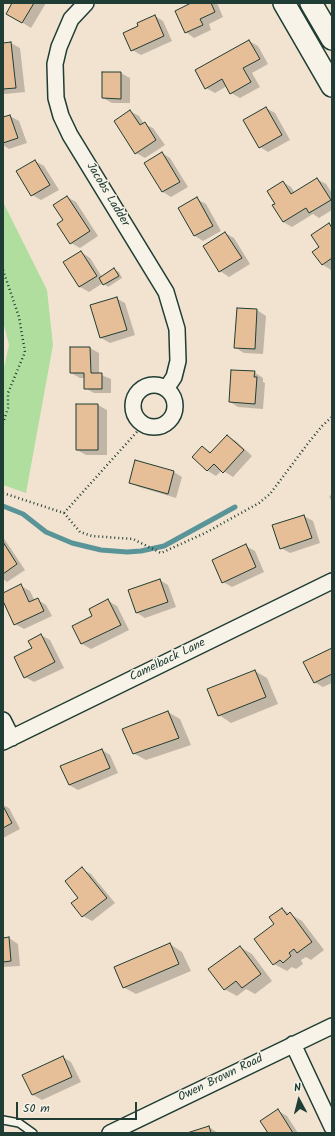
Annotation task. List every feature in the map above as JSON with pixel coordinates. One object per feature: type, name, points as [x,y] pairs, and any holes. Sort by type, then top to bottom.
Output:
[{"type":"street","name":"Jacobs Ladder","points":[[86,3],[72,19],[59,47],[55,64],[56,98],[61,116],[70,135],[166,292],[177,328],[178,361],[174,376],[166,389]]},
{"type":"street","points":[[284,3],[332,86]]},
{"type":"street","points":[[311,3],[332,38]]},
{"type":"street","points":[[152,385],[166,389],[173,396],[175,402],[172,417],[163,425],[154,427],[144,424],[138,419],[134,411],[134,399],[144,388],[152,385]]},
{"type":"street","name":"Camelback Lane","points":[[7,740],[332,581]]},
{"type":"street","points":[[3,720],[7,740]]},
{"type":"street","name":"Owen Brown Road","points":[[110,1133],[332,1026]]},
{"type":"street","points":[[293,1044],[332,1127]]},
{"type":"lane","points":[[3,1120],[19,1123],[33,1133]]},
{"type":"path","points":[[3,270],[19,317],[25,352],[8,393],[8,408],[3,422]]},
{"type":"path","points":[[3,492],[64,513],[80,532],[92,536],[133,539],[142,542],[154,551],[161,553],[205,534],[259,503],[270,494],[309,442],[322,426],[332,417]]},
{"type":"path","points":[[64,513],[144,424]]},
{"type":"green space","points":[[3,202],[47,290],[53,345],[26,493],[3,485],[3,372],[9,345],[3,321]]},
{"type":"building","points":[[12,3],[34,3],[22,23],[6,14]]},
{"type":"building","points":[[191,3],[211,3],[215,12],[200,19],[203,25],[185,33],[175,11]]},
{"type":"building","points":[[155,15],[164,36],[131,51],[123,33],[138,26],[137,23]]},
{"type":"building","points":[[249,40],[260,59],[243,68],[251,82],[230,94],[222,79],[205,89],[195,70]]},
{"type":"building","points":[[11,42],[16,88],[3,89],[3,43]]},
{"type":"building","points":[[102,72],[121,72],[121,99],[102,98]]},
{"type":"building","points":[[266,107],[282,135],[259,148],[243,120]]},
{"type":"building","points":[[130,110],[140,125],[145,122],[156,140],[135,154],[114,121]]},
{"type":"building","points":[[10,115],[18,138],[3,143],[3,117]]},
{"type":"building","points":[[162,152],[180,182],[162,192],[144,163]]},
{"type":"building","points":[[35,160],[50,185],[31,196],[16,171]]},
{"type":"building","points":[[317,178],[331,200],[309,213],[306,208],[283,222],[272,205],[275,204],[267,191],[283,181],[291,194]]},
{"type":"building","points":[[67,196],[90,231],[70,244],[57,224],[63,220],[53,205]]},
{"type":"building","points":[[197,197],[213,226],[194,236],[178,208]]},
{"type":"building","points":[[329,223],[332,228],[332,258],[322,265],[312,252],[319,247],[311,235]]},
{"type":"building","points":[[225,232],[242,258],[219,272],[203,246]]},
{"type":"building","points":[[81,251],[97,276],[79,287],[63,262]]},
{"type":"building","points":[[114,268],[119,276],[103,285],[99,278]]},
{"type":"building","points":[[117,297],[127,330],[100,338],[90,305]]},
{"type":"building","points":[[237,308],[257,309],[255,349],[234,348]]},
{"type":"building","points":[[70,347],[90,347],[91,373],[102,373],[102,389],[84,389],[84,373],[70,373]]},
{"type":"building","points":[[231,370],[255,371],[254,377],[257,377],[255,404],[229,402]]},
{"type":"building","points":[[76,404],[98,404],[98,450],[76,450]]},
{"type":"building","points":[[227,435],[244,450],[223,473],[214,464],[207,471],[192,457],[202,446],[210,453]]},
{"type":"building","points":[[135,460],[174,471],[168,494],[129,483]]},
{"type":"building","points":[[304,515],[312,538],[280,549],[272,525]]},
{"type":"building","points":[[3,542],[17,564],[3,574]]},
{"type":"building","points":[[246,544],[256,567],[222,583],[212,560]]},
{"type":"building","points":[[160,579],[168,602],[136,613],[128,590]]},
{"type":"building","points":[[21,584],[29,602],[38,598],[44,611],[14,625],[3,601],[3,593]]},
{"type":"building","points":[[108,599],[121,625],[81,644],[72,626],[92,616],[89,609]]},
{"type":"building","points":[[41,634],[55,662],[24,678],[14,657],[32,648],[28,641]]},
{"type":"building","points":[[332,648],[332,674],[314,683],[303,662]]},
{"type":"building","points":[[255,670],[266,697],[218,716],[207,689]]},
{"type":"building","points":[[168,711],[179,738],[133,754],[122,729]]},
{"type":"building","points":[[102,749],[110,768],[69,785],[60,766]]},
{"type":"building","points":[[3,806],[12,823],[3,828]]},
{"type":"building","points":[[82,867],[107,898],[82,917],[71,903],[78,898],[65,881]]},
{"type":"building","points":[[282,908],[287,915],[290,912],[312,942],[297,953],[294,949],[289,953],[291,956],[283,963],[280,960],[273,965],[254,939],[274,924],[269,917]]},
{"type":"building","points":[[9,937],[11,961],[3,962],[3,938]]},
{"type":"building","points":[[170,943],[179,964],[123,988],[114,967]]},
{"type":"building","points":[[240,946],[261,974],[242,988],[236,981],[224,990],[208,969]]},
{"type":"building","points":[[63,1056],[72,1077],[32,1095],[22,1075]]},
{"type":"building","points":[[278,1109],[293,1133],[268,1133],[260,1121]]},
{"type":"building","points":[[209,1126],[211,1133],[187,1133]]},
{"type":"waterway","points":[[3,506],[23,514],[46,532],[72,543],[101,550],[127,552],[141,551],[164,546],[235,507]]}]
